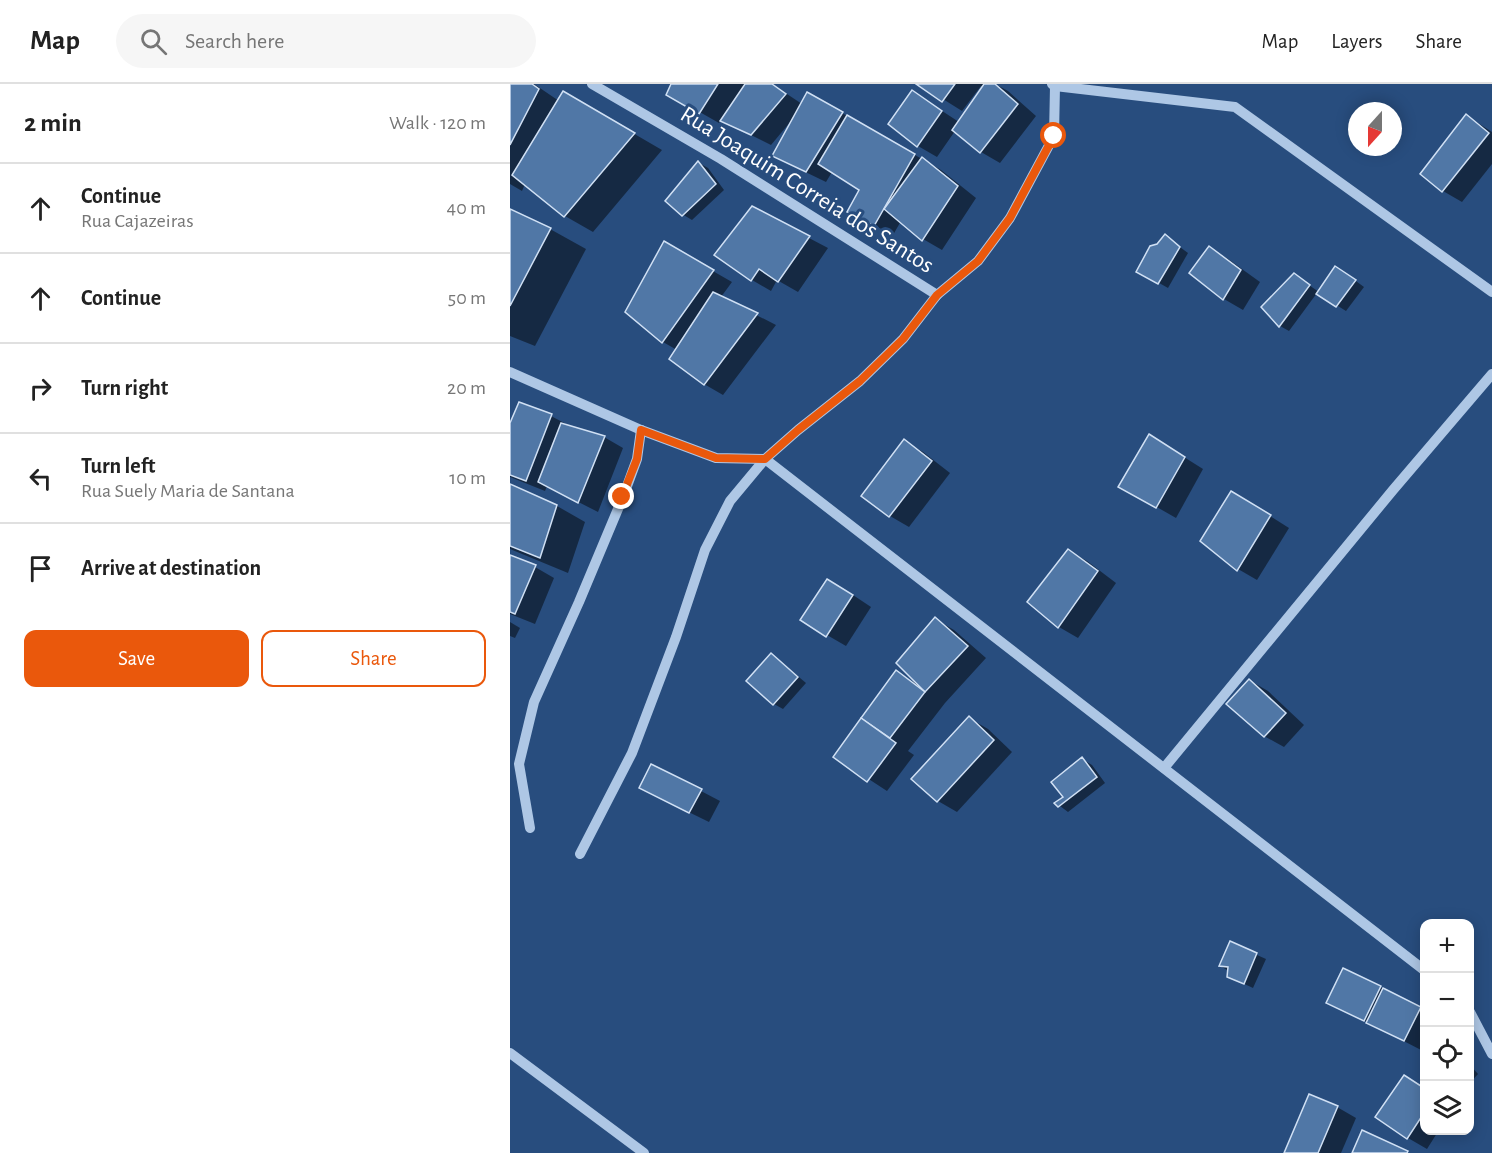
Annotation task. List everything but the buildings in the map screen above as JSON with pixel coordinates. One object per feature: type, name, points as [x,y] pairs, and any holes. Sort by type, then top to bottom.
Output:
[{"type":"street","name":"Rua Joaquim Correia dos Santos","points":[[592,84],[722,159],[937,295]]},
{"type":"street","points":[[580,854],[632,753],[676,637],[705,550],[730,501],[765,459],[860,381],[903,339],[937,295],[978,261],[1010,218],[1054,136],[1053,85],[1235,107],[1492,292]]},
{"type":"street","points":[[510,372],[641,430],[716,458],[765,459],[1420,965]]},
{"type":"street","points":[[1164,768],[1363,525],[1492,374]]},
{"type":"street","points":[[530,828],[519,764],[534,702],[637,459],[641,430]]},
{"type":"street","points":[[1474,1020],[1492,1054]]},
{"type":"street","points":[[510,1053],[644,1153]]},
{"type":"route","points":[[622,497],[637,459],[641,430],[716,458],[765,459],[860,381],[903,339],[937,295],[978,261],[1010,218],[1054,136]]}]
